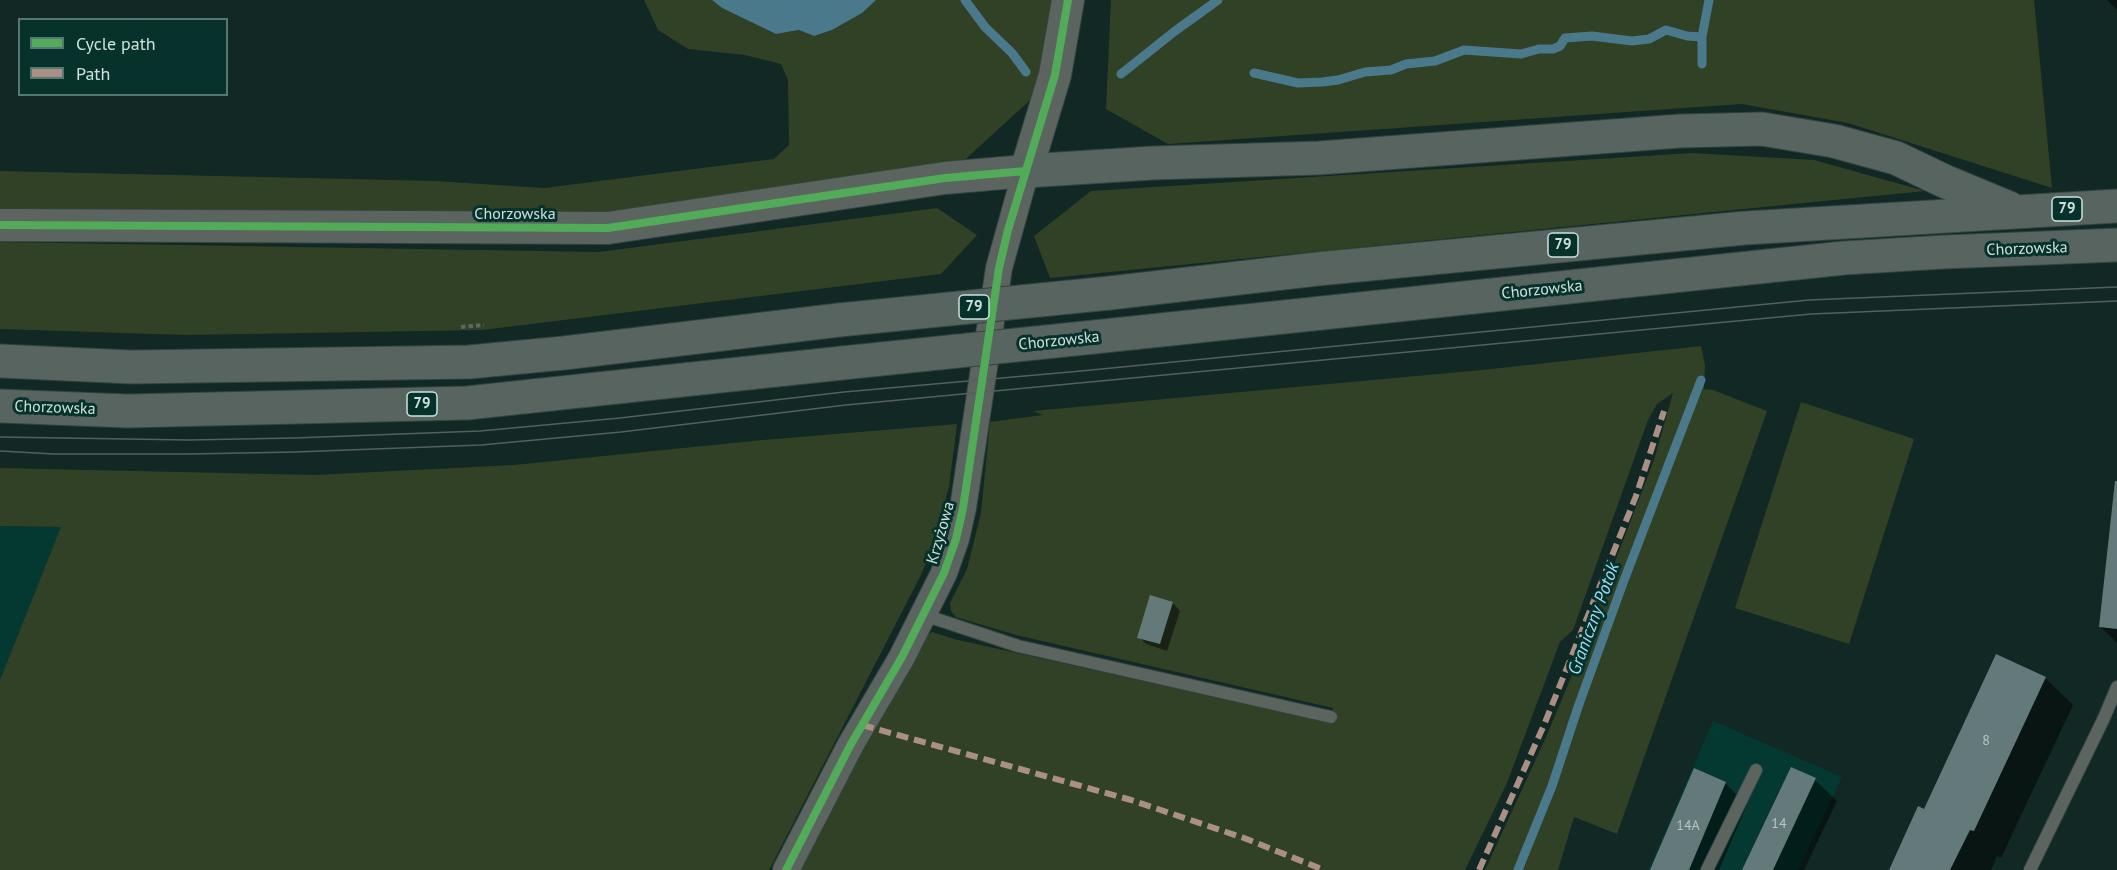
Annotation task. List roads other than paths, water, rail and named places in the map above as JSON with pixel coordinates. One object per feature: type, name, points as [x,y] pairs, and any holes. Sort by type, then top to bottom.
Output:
[{"type":"main road","points":[[1026,171],[1153,163],[1319,158],[1680,131],[1762,129],[1834,141],[1896,158],[1944,181],[2017,211]]},
{"type":"main road","name":"79","points":[[0,361],[131,367],[470,362],[1317,269],[1734,229],[2117,206]]},
{"type":"main road","name":"Chorzowska","points":[[0,406],[128,411],[467,403],[1844,258],[2117,245]]},
{"type":"street","points":[[1026,171],[1055,75],[1068,0]]},
{"type":"street","name":"Chorzowska","points":[[0,225],[608,228],[945,178],[1026,171]]},
{"type":"street","name":"Krzyżowa","points":[[786,870],[851,744],[924,615],[944,573],[956,539],[963,508],[999,268],[1026,171]]},
{"type":"lane","points":[[924,615],[1018,646],[1331,717]]},
{"type":"lane","points":[[2030,870],[2117,687]]},
{"type":"lane","points":[[1707,870],[1756,770]]},
{"type":"water","points":[[712,0],[876,0],[862,13],[832,30],[814,36],[799,30],[776,34],[722,8]]},
{"type":"waterway","points":[[965,0],[985,27],[1012,53],[1026,72]]},
{"type":"waterway","points":[[1121,74],[1218,0]]},
{"type":"waterway","name":"Graniczny Potok","points":[[1702,64],[1702,37],[1709,0]]},
{"type":"waterway","points":[[1254,73],[1298,83],[1322,82],[1365,72],[1391,70],[1406,64],[1435,61],[1464,50],[1521,54],[1539,49],[1553,49],[1560,46],[1565,38],[1592,36],[1632,41],[1649,39],[1666,30],[1687,36],[1702,37]]},
{"type":"waterway","name":"Graniczny Potok","points":[[1518,870],[1552,786],[1623,583],[1701,380]]},
{"type":"tram line","points":[[0,437],[189,440],[480,431],[620,418],[844,392],[1809,300],[2117,287]]},
{"type":"tram line","points":[[0,451],[54,454],[189,454],[481,445],[621,432],[846,405],[1811,314],[2117,301]]}]
